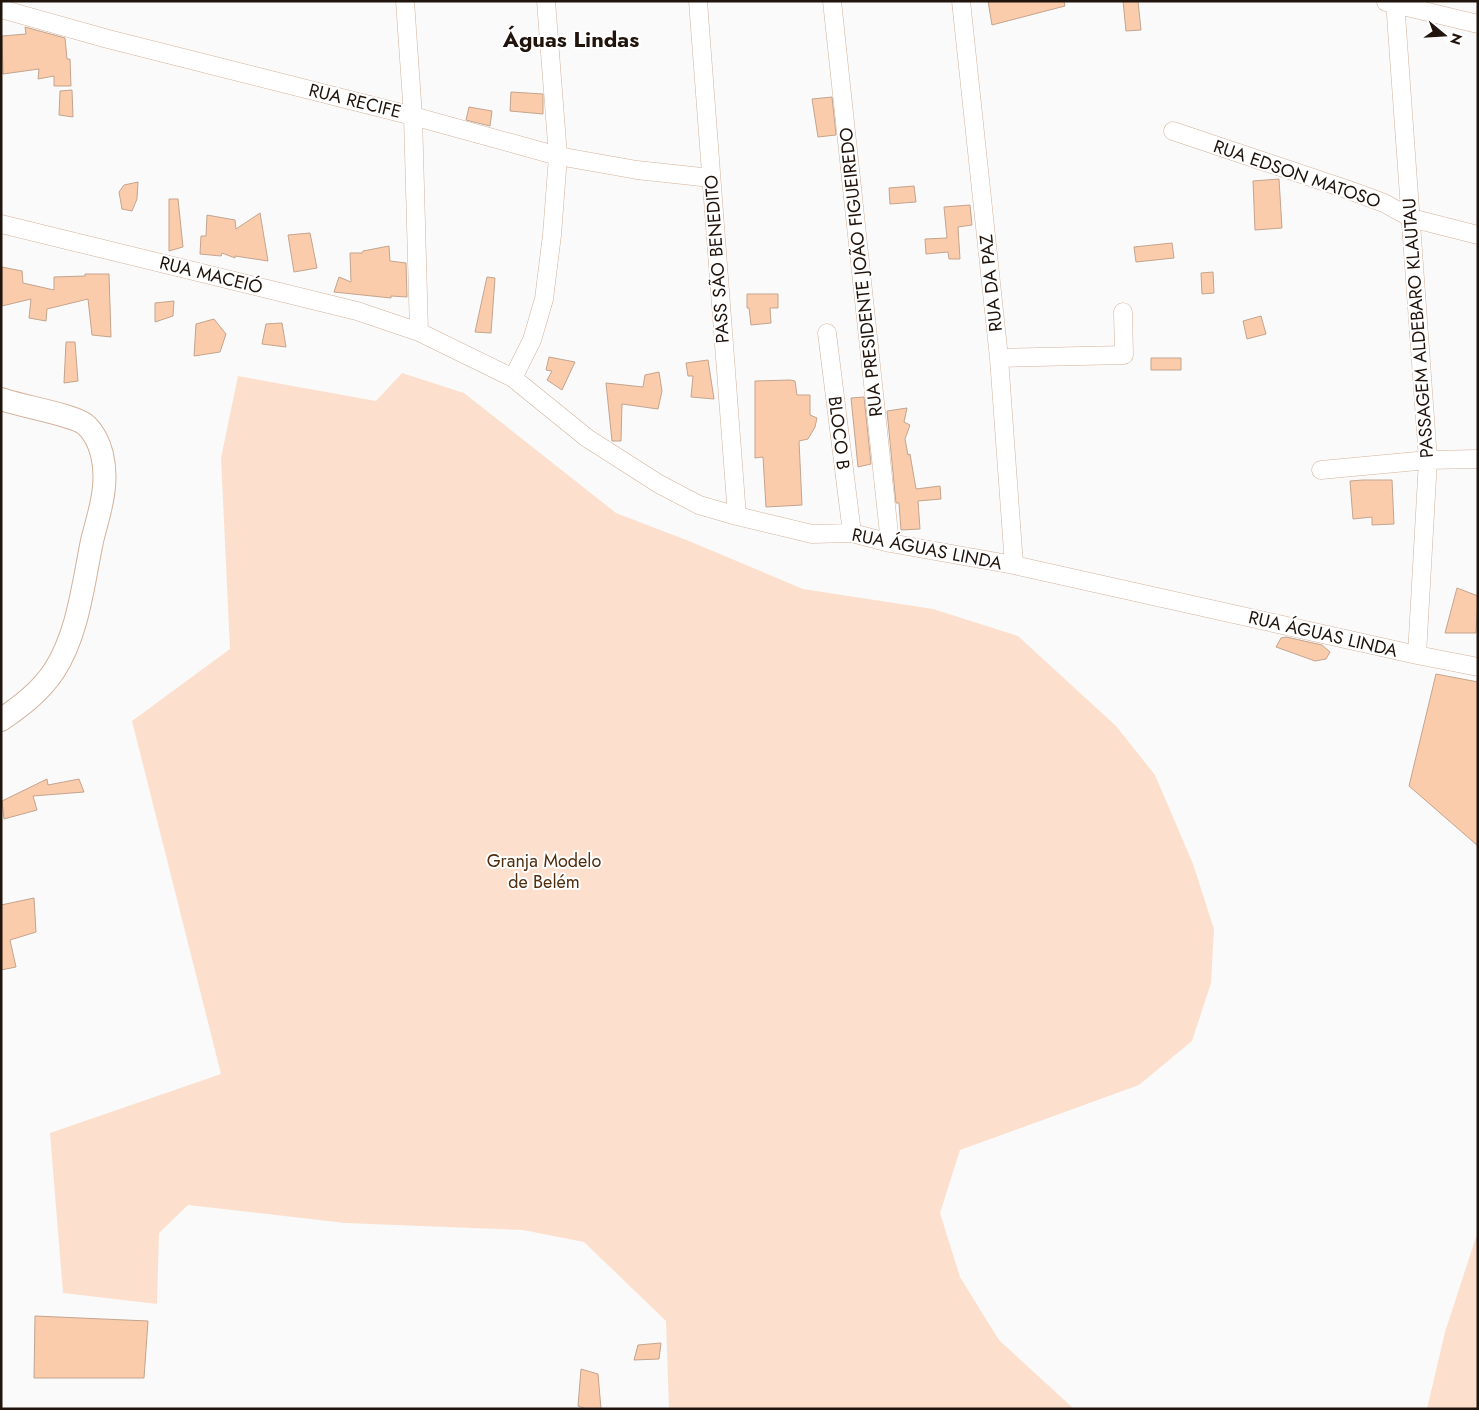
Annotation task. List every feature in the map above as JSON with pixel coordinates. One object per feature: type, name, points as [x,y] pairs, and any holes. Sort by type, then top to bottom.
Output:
[{"type":"street","points":[[405,1],[414,116],[419,332]]},
{"type":"street","points":[[513,378],[532,340],[544,299],[558,156],[546,1]]},
{"type":"street","name":"PASS SÃO BENEDITO","points":[[698,1],[737,516]]},
{"type":"street","name":"RUA PRESIDENTE JOÃO FIGUEIREDO","points":[[832,1],[890,543]]},
{"type":"street","name":"RUA DA PAZ","points":[[961,1],[999,358],[1014,565]]},
{"type":"street","points":[[1391,2],[1478,24]]},
{"type":"street","name":"PASSAGEM ALDEBARO KLAUTAU","points":[[1391,2],[1411,218],[1428,460],[1417,656]]},
{"type":"street","name":"RUA RECIFE","points":[[1,10],[414,116],[558,156],[636,170],[711,178]]},
{"type":"street","name":"RUA EDSON MATOSO","points":[[1173,131],[1346,189],[1384,203],[1411,218],[1478,235]]},
{"type":"street","name":"RUA MACEIÓ","points":[[1,224],[357,311],[419,332]]},
{"type":"street","points":[[999,358],[1124,355],[1123,312]]},
{"type":"street","name":"RUA ÁGUAS LINDA","points":[[419,332],[513,378],[587,438],[699,506],[812,534],[852,533],[890,543],[1014,565],[1417,656],[1478,667]]},
{"type":"street","name":"BLOCO B","points":[[826,333],[852,533]]},
{"type":"street","points":[[1,399],[86,424],[96,437],[103,457],[104,487],[77,613],[67,647],[53,672],[32,697],[1,720]]},
{"type":"street","points":[[1321,470],[1428,460],[1478,459]]},
{"type":"green space","name":"Granja Modelo de Belém","points":[[402,373],[464,393],[616,513],[689,541],[803,589],[933,609],[1018,636],[1116,726],[1155,775],[1193,864],[1214,929],[1211,983],[1192,1041],[1139,1085],[960,1150],[940,1213],[960,1277],[999,1340],[1074,1409],[669,1409],[666,1321],[584,1242],[523,1230],[345,1223],[188,1205],[159,1233],[157,1304],[63,1293],[50,1133],[221,1074],[132,721],[230,649],[221,458],[238,376],[376,401]]},
{"type":"green space","points":[[1478,1231],[1478,1409],[1427,1409],[1445,1332]]},
{"type":"building","points":[[988,1],[1064,1],[1065,6],[992,25]]},
{"type":"building","points":[[1123,1],[1138,1],[1141,30],[1126,31]]},
{"type":"building","points":[[25,27],[65,38],[67,59],[70,59],[71,86],[54,86],[54,76],[38,79],[39,69],[3,74],[2,36],[26,34]]},
{"type":"building","points":[[72,90],[73,117],[59,115],[60,91]]},
{"type":"building","points":[[511,92],[543,94],[543,114],[510,111]]},
{"type":"building","points":[[832,97],[836,135],[818,137],[812,99]]},
{"type":"building","points":[[469,107],[492,111],[490,126],[466,120]]},
{"type":"building","points":[[1279,179],[1282,228],[1255,230],[1253,181]]},
{"type":"building","points":[[138,182],[137,199],[132,211],[122,209],[119,192],[124,185]]},
{"type":"building","points":[[914,186],[916,202],[890,204],[889,188]]},
{"type":"building","points":[[169,199],[178,199],[183,247],[169,251]]},
{"type":"building","points":[[970,205],[972,225],[958,227],[960,259],[949,259],[948,252],[926,254],[925,239],[947,238],[944,207]]},
{"type":"building","points":[[260,213],[268,261],[235,256],[235,258],[222,253],[221,256],[200,254],[201,236],[206,236],[207,215],[235,220],[236,229]]},
{"type":"building","points":[[310,233],[317,268],[294,272],[288,235]]},
{"type":"building","points":[[1172,243],[1174,258],[1136,262],[1134,247]]},
{"type":"building","points":[[389,246],[390,261],[406,263],[407,297],[391,296],[391,298],[334,292],[339,277],[351,282],[350,253],[362,253],[363,251]]},
{"type":"building","points":[[2,267],[22,271],[23,283],[54,290],[54,277],[109,274],[111,337],[92,335],[88,299],[47,309],[46,321],[29,318],[31,299],[2,306]]},
{"type":"building","points":[[1213,272],[1214,293],[1202,294],[1201,273]]},
{"type":"building","points":[[487,277],[495,278],[491,333],[475,332]]},
{"type":"building","points":[[747,294],[778,294],[778,308],[770,308],[771,323],[751,325],[749,308],[747,308]]},
{"type":"building","points":[[174,301],[173,316],[155,322],[155,303]]},
{"type":"building","points":[[1261,316],[1266,334],[1247,339],[1243,321]]},
{"type":"building","points":[[214,319],[226,334],[220,352],[194,356],[196,324]]},
{"type":"building","points":[[282,323],[286,347],[262,344],[266,324]]},
{"type":"building","points":[[66,342],[75,342],[78,381],[64,383]]},
{"type":"building","points":[[549,357],[575,362],[562,390],[547,380],[552,371],[546,370]]},
{"type":"building","points":[[1151,358],[1181,358],[1181,370],[1151,370]]},
{"type":"building","points":[[708,360],[714,399],[691,397],[693,376],[688,376],[686,363]]},
{"type":"building","points":[[659,372],[662,391],[658,409],[622,404],[621,441],[612,441],[606,383],[643,387],[645,375]]},
{"type":"building","points":[[755,381],[795,381],[797,395],[810,395],[810,415],[817,418],[815,427],[808,439],[799,441],[802,505],[766,507],[763,457],[755,458]]},
{"type":"building","points":[[864,397],[871,464],[858,467],[851,398]]},
{"type":"building","points":[[907,408],[904,422],[910,425],[905,439],[908,455],[910,454],[916,489],[940,486],[941,499],[918,501],[920,529],[901,530],[899,503],[896,503],[887,411]]},
{"type":"building","points":[[1392,480],[1394,524],[1372,525],[1372,517],[1353,519],[1350,481]]},
{"type":"building","points":[[1457,588],[1478,596],[1476,633],[1445,633]]},
{"type":"building","points":[[1286,637],[1322,645],[1330,652],[1326,659],[1315,661],[1276,647],[1281,638]]},
{"type":"building","points":[[1436,674],[1478,682],[1478,846],[1409,786]]},
{"type":"building","points":[[47,779],[48,785],[79,779],[84,792],[33,796],[37,810],[4,819],[2,801]]},
{"type":"building","points":[[34,898],[36,932],[10,940],[16,967],[1,970],[1,905]]},
{"type":"building","points":[[35,1316],[148,1321],[144,1378],[34,1378]]},
{"type":"building","points":[[661,1343],[659,1359],[634,1360],[638,1345]]},
{"type":"building","points":[[581,1369],[598,1374],[601,1409],[587,1409],[578,1406]]},
{"type":"district","name":"Águas Lindas","points":[[571,39]]}]
